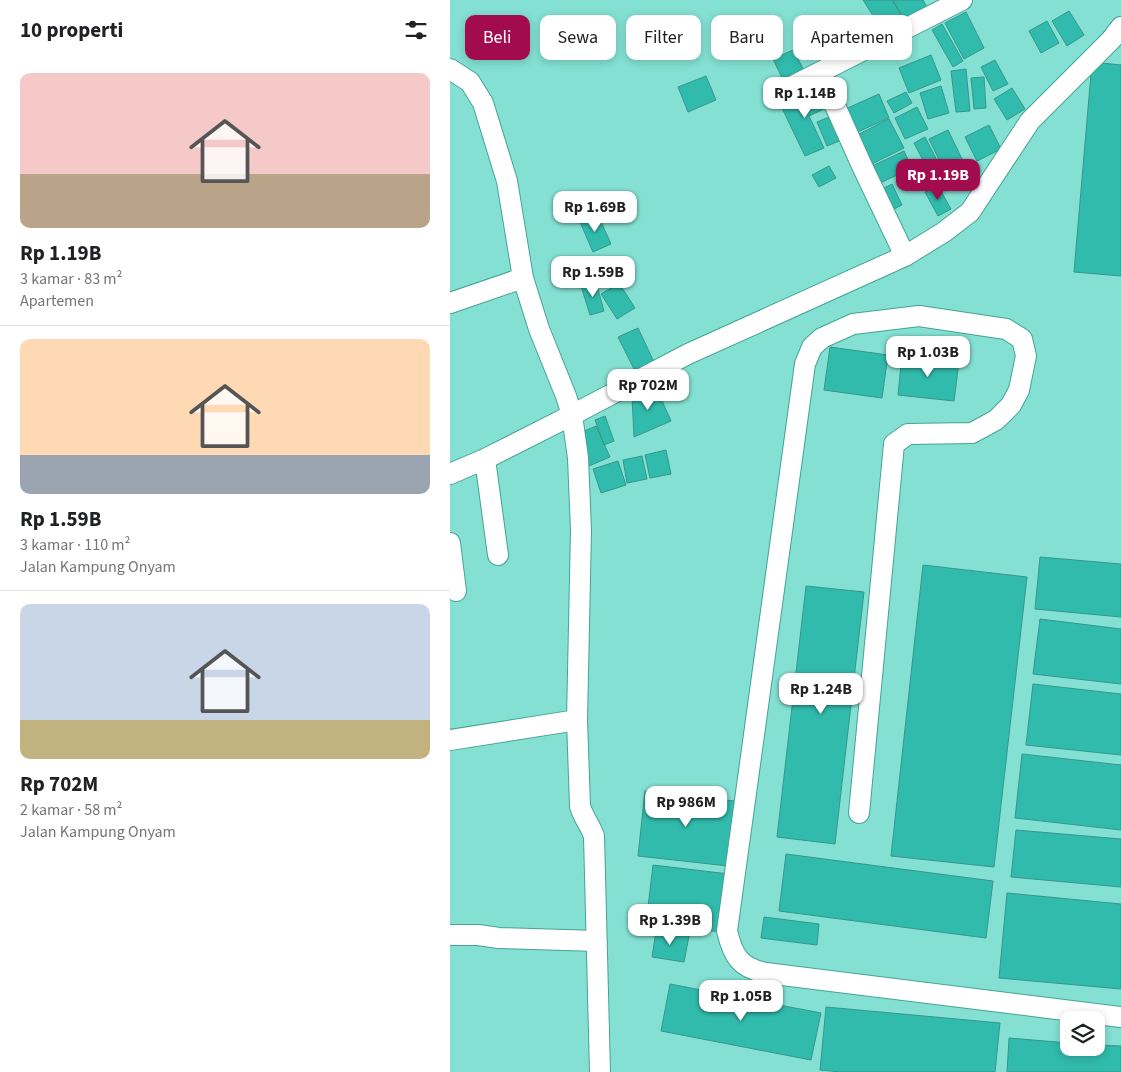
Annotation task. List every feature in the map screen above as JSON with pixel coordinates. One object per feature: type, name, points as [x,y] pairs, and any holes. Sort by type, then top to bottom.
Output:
[{"type":"street","points":[[777,94],[962,0]]},
{"type":"street","points":[[450,474],[485,459],[688,354],[905,256],[944,232],[970,212],[1030,121],[1111,40],[1121,27]]},
{"type":"street","points":[[450,69],[470,82],[483,103],[508,181],[523,278],[539,329],[572,415],[578,458],[581,530],[577,720],[580,806],[582,815],[591,827],[594,836],[600,1072]]},
{"type":"street","points":[[820,72],[846,133],[905,256]]},
{"type":"street","points":[[450,303],[523,278]]},
{"type":"street","points":[[859,813],[894,444],[908,434],[972,433],[996,420],[1011,405],[1019,390],[1026,356],[1022,339],[1006,329],[919,316],[852,324],[822,338],[812,347],[805,364],[727,931],[731,949],[739,961],[751,970],[766,974],[1121,1017]]},
{"type":"street","points":[[485,459],[498,555]]},
{"type":"street","points":[[450,542],[456,591]]},
{"type":"street","points":[[450,740],[577,720]]},
{"type":"street","points":[[450,935],[597,941]]},
{"type":"building","points":[[863,0],[892,0],[901,15],[873,15]]},
{"type":"building","points":[[893,0],[923,0],[928,9],[912,18],[912,15],[902,15]]},
{"type":"building","points":[[1069,11],[1084,35],[1067,46],[1052,21]]},
{"type":"building","points":[[966,12],[984,48],[964,59],[945,23]]},
{"type":"building","points":[[1047,21],[1059,43],[1041,53],[1029,31]]},
{"type":"building","points":[[942,24],[963,61],[953,67],[932,30]]},
{"type":"building","points":[[793,50],[793,60],[798,60],[805,72],[784,82],[773,60],[783,60],[783,54]]},
{"type":"building","points":[[931,55],[941,80],[909,93],[899,68]]},
{"type":"building","points":[[995,60],[1008,84],[993,91],[981,67]]},
{"type":"building","points":[[1092,62],[1121,65],[1121,276],[1074,272]]},
{"type":"building","points":[[966,69],[970,111],[956,112],[951,71]]},
{"type":"building","points":[[706,76],[716,100],[688,112],[678,87]]},
{"type":"building","points":[[984,77],[986,108],[974,109],[971,78]]},
{"type":"building","points":[[941,86],[949,113],[928,119],[920,93]]},
{"type":"building","points":[[815,87],[826,108],[809,116],[824,148],[805,156],[780,104]]},
{"type":"building","points":[[1012,88],[1025,109],[1007,120],[994,99]]},
{"type":"building","points":[[906,92],[912,103],[894,113],[887,101]]},
{"type":"building","points":[[879,94],[889,118],[853,134],[843,110]]},
{"type":"building","points":[[917,107],[928,129],[905,139],[895,118]]},
{"type":"building","points":[[834,115],[844,139],[827,146],[817,122]]},
{"type":"building","points":[[889,119],[904,148],[868,166],[853,137]]},
{"type":"building","points":[[989,125],[1001,149],[977,161],[965,137]]},
{"type":"building","points":[[948,130],[962,159],[943,168],[929,139]]},
{"type":"building","points":[[925,137],[940,166],[929,172],[914,143]]},
{"type":"building","points":[[904,151],[912,168],[878,184],[870,167]]},
{"type":"building","points":[[829,166],[836,178],[819,187],[812,175]]},
{"type":"building","points":[[892,184],[902,205],[890,211],[880,190]]},
{"type":"building","points":[[938,186],[951,209],[938,216],[925,192]]},
{"type":"building","points":[[598,215],[611,244],[593,252],[580,222]]},
{"type":"building","points":[[596,282],[604,311],[590,315],[581,286]]},
{"type":"building","points":[[619,283],[635,308],[617,319],[601,294]]},
{"type":"building","points":[[638,328],[654,362],[635,371],[618,337]]},
{"type":"building","points":[[830,347],[888,355],[882,398],[824,390]]},
{"type":"building","points":[[902,355],[959,361],[954,401],[898,395]]},
{"type":"building","points":[[655,385],[671,421],[634,437],[632,396]]},
{"type":"building","points":[[605,416],[614,441],[604,445],[595,420]]},
{"type":"building","points":[[596,426],[610,457],[589,466],[575,435]]},
{"type":"building","points":[[666,450],[671,474],[650,478],[645,455]]},
{"type":"building","points":[[642,456],[647,479],[627,483],[623,460]]},
{"type":"building","points":[[618,461],[626,485],[601,493],[593,469]]},
{"type":"building","points":[[1040,557],[1121,564],[1121,617],[1035,609]]},
{"type":"building","points":[[923,565],[1027,577],[994,867],[891,856]]},
{"type":"building","points":[[806,586],[864,592],[835,844],[777,837]]},
{"type":"building","points":[[1040,619],[1121,629],[1121,684],[1033,674]]},
{"type":"building","points":[[1033,684],[1121,694],[1121,755],[1026,745]]},
{"type":"building","points":[[1022,754],[1121,765],[1121,830],[1015,818]]},
{"type":"building","points":[[645,791],[735,801],[728,866],[638,856]]},
{"type":"building","points":[[1016,830],[1121,839],[1121,887],[1011,877]]},
{"type":"building","points":[[786,854],[993,881],[986,938],[779,911]]},
{"type":"building","points":[[653,865],[729,874],[721,932],[646,923]]},
{"type":"building","points":[[1007,893],[1121,904],[1121,989],[999,978]]},
{"type":"building","points":[[764,917],[819,924],[817,945],[761,938]]},
{"type":"building","points":[[656,931],[689,936],[684,962],[652,957]]},
{"type":"building","points":[[670,984],[821,1013],[811,1060],[661,1031]]},
{"type":"building","points":[[826,1007],[1000,1023],[995,1072],[841,1072],[820,1070]]},
{"type":"building","points":[[1009,1038],[1060,1042],[1060,1056],[1105,1056],[1105,1045],[1121,1046],[1121,1072],[1007,1072]]}]
